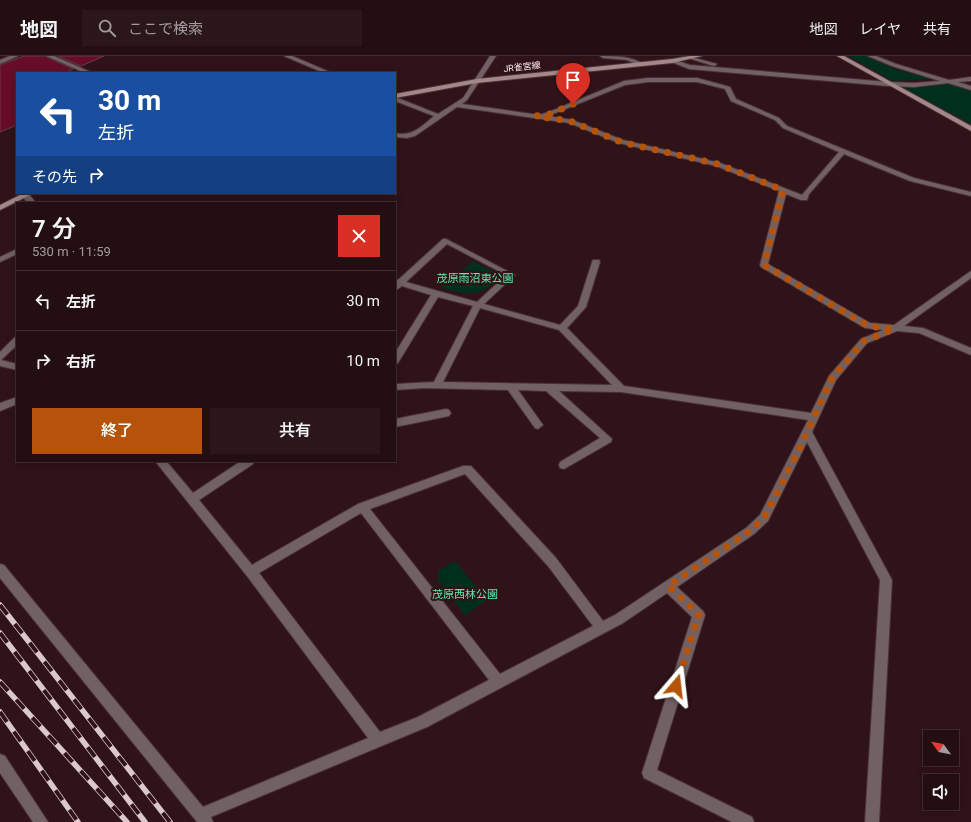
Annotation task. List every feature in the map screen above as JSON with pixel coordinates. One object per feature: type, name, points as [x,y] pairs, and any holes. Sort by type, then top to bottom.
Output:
[{"type":"street","points":[[0,62],[16,56]]},
{"type":"street","points":[[49,56],[88,72]]},
{"type":"street","points":[[287,56],[327,72]]},
{"type":"street","points":[[396,135],[402,138],[411,137],[438,116],[465,99],[493,56]]},
{"type":"street","points":[[603,56],[626,57],[640,64]]},
{"type":"street","points":[[840,56],[971,129]]},
{"type":"street","points":[[871,56],[947,82],[971,88]]},
{"type":"street","points":[[696,57],[700,61],[725,65],[824,73],[839,79]]},
{"type":"street","name":"JR雀宮線","points":[[396,96],[477,81],[672,61],[696,57]]},
{"type":"street","points":[[672,61],[689,67],[888,84],[914,85],[971,79]]},
{"type":"street","points":[[536,116],[550,114],[624,83],[648,80],[697,80],[728,88],[733,100],[777,119],[785,127],[842,152],[912,180],[971,194]]},
{"type":"street","points":[[396,99],[438,116]]},
{"type":"street","points":[[456,106],[570,121],[621,142],[718,164],[804,198],[806,193],[842,152]]},
{"type":"street","points":[[783,190],[764,265],[868,326],[920,330],[971,352]]},
{"type":"street","points":[[0,208],[28,194]]},
{"type":"street","points":[[396,284],[446,241],[511,276],[477,306],[437,385]]},
{"type":"street","points":[[0,260],[16,252]]},
{"type":"street","points":[[562,328],[582,307],[596,262]]},
{"type":"street","points":[[0,569],[203,818],[422,722],[619,619],[750,531],[764,518],[808,432],[832,378],[864,341],[894,329],[971,274]]},
{"type":"street","points":[[396,284],[436,293],[477,306],[562,328],[620,389]]},
{"type":"street","points":[[396,360],[436,293]]},
{"type":"street","points":[[0,357],[16,341]]},
{"type":"street","points":[[0,363],[16,367]]},
{"type":"street","points":[[396,386],[437,385],[620,389],[814,417]]},
{"type":"street","points":[[510,386],[538,425]]},
{"type":"street","points":[[548,387],[607,439],[564,465]]},
{"type":"street","points":[[0,407],[16,400]]},
{"type":"street","points":[[396,423],[446,413]]},
{"type":"street","points":[[808,432],[886,580],[872,822]]},
{"type":"street","points":[[161,462],[251,572],[378,740]]},
{"type":"street","points":[[192,499],[248,462]]},
{"type":"street","points":[[251,572],[362,507],[467,469],[552,562],[601,628]]},
{"type":"street","points":[[362,507],[498,682]]},
{"type":"street","points":[[668,586],[699,614],[649,773],[747,822]]},
{"type":"street","points":[[0,761],[41,822]]},
{"type":"green space","points":[[848,56],[866,56],[898,70],[934,79],[893,81]]},
{"type":"green space","points":[[948,83],[971,89],[971,124],[905,89]]},
{"type":"green space","name":"茂原雨沼東公園","points":[[473,261],[496,273],[496,281],[483,290],[470,293],[441,288]]},
{"type":"green space","name":"茂原西林公園","points":[[455,561],[487,600],[465,615],[438,580],[438,571]]},
{"type":"building","points":[[24,56],[45,56],[73,69],[67,72],[16,72],[16,125],[0,132],[0,65]]},
{"type":"building","points":[[58,56],[104,56],[81,66]]},
{"type":"railway","points":[[0,605],[170,822]]},
{"type":"railway","points":[[0,633],[145,822]]},
{"type":"railway","points":[[0,682],[127,822]]},
{"type":"railway","points":[[0,712],[78,822]]},
{"type":"route","points":[[573,104],[550,114],[536,116],[570,121],[621,142],[718,164],[783,190],[764,265],[868,326],[894,329],[864,341],[832,378],[775,500],[764,518],[750,531],[668,586],[699,614],[676,686]]}]
